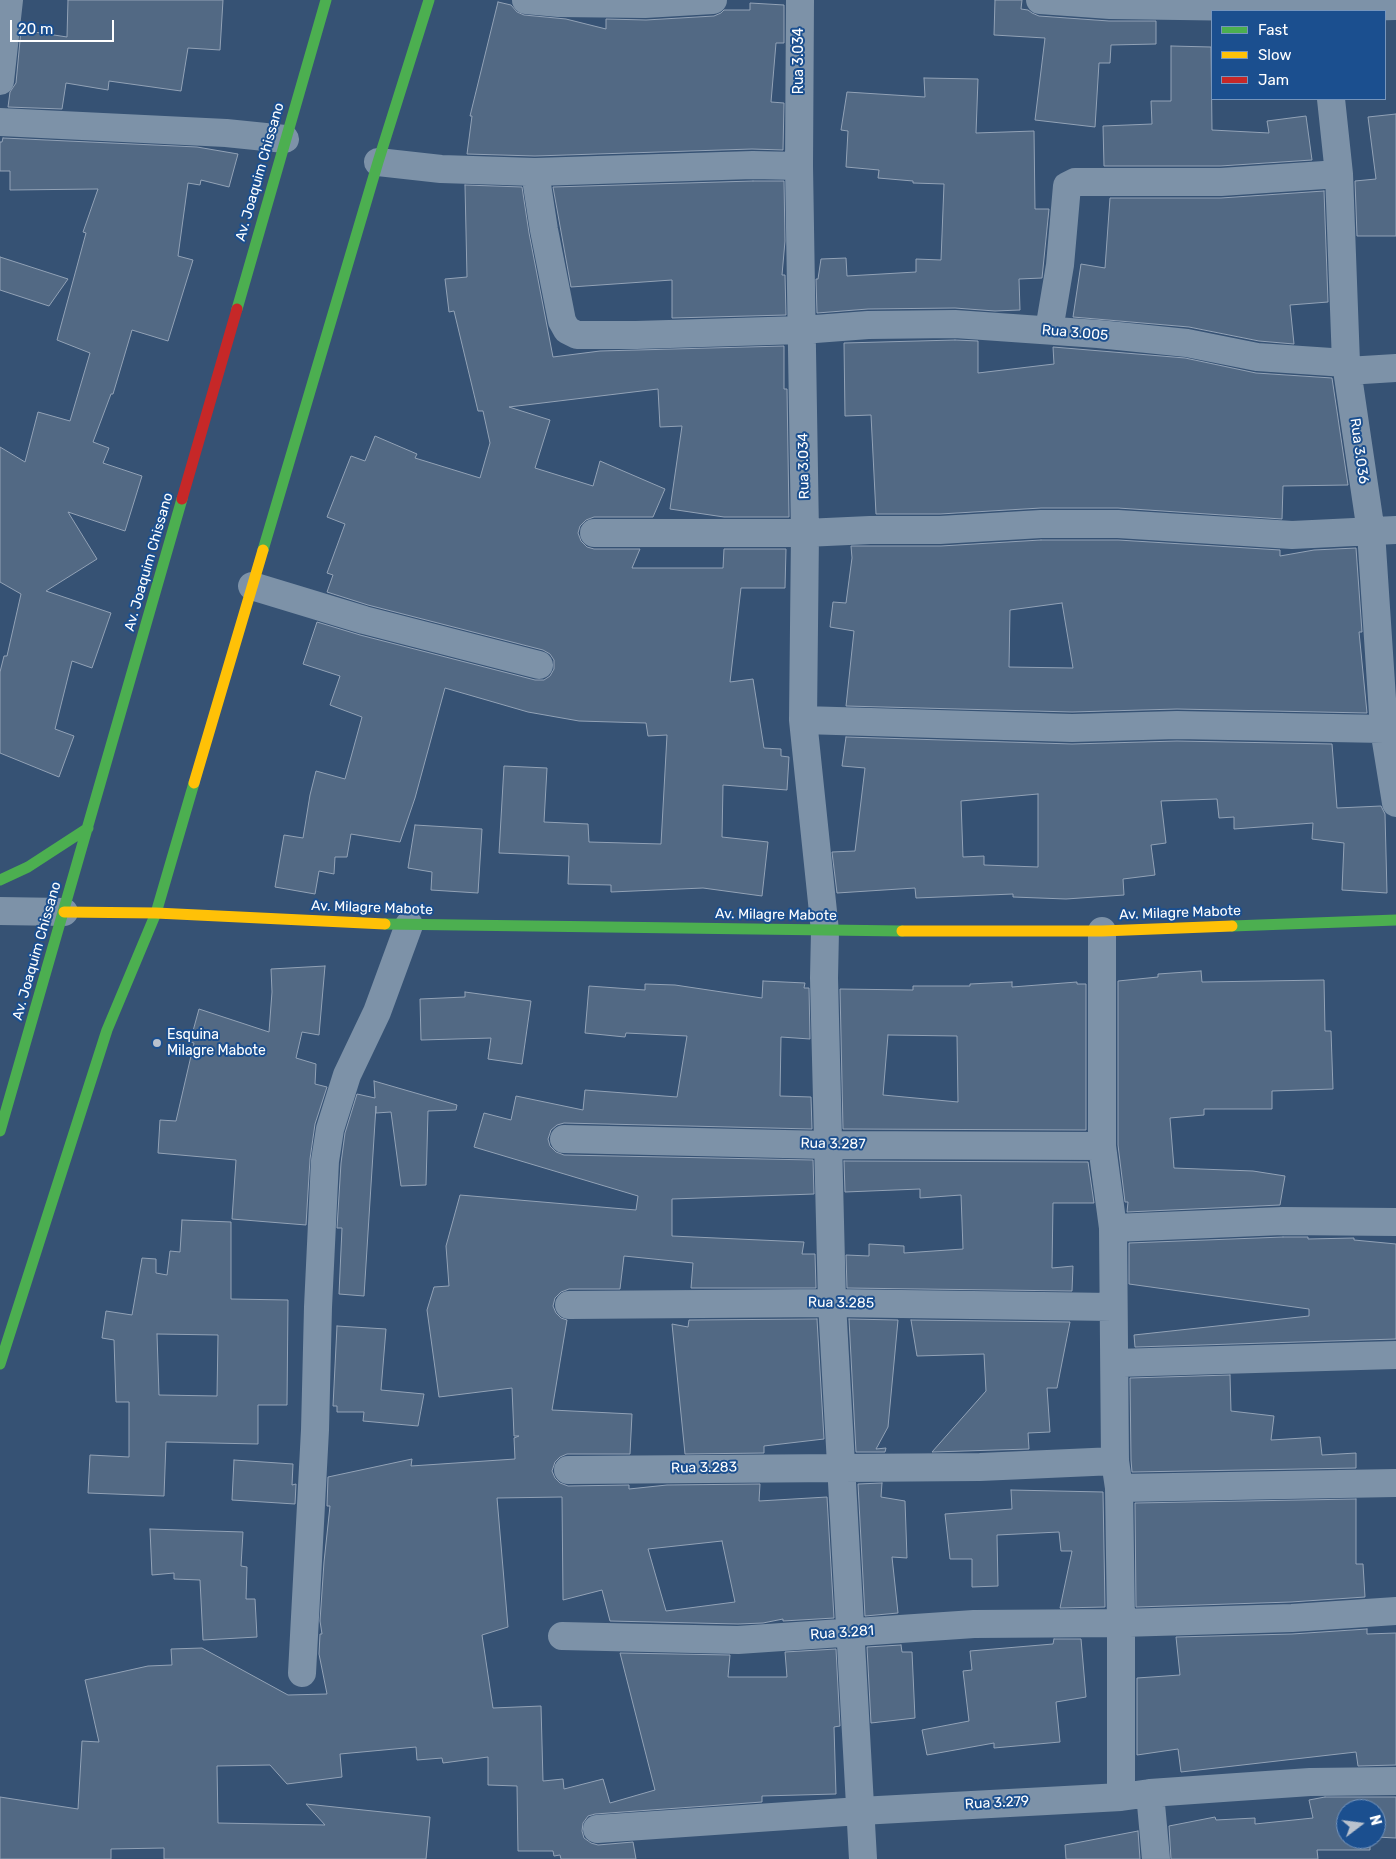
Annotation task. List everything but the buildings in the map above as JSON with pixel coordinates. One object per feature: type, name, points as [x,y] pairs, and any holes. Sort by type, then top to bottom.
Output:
[{"type":"main road","name":"Av. Joaquim Chissano","points":[[0,1131],[326,0]]},
{"type":"main road","points":[[0,1364],[107,1030],[156,913],[378,162],[429,0]]},
{"type":"main road","points":[[0,880],[28,867],[88,828]]},
{"type":"main road","name":"Av. Milagre Mabote","points":[[64,912],[156,913],[409,925],[824,931],[1102,931],[1396,920]]},
{"type":"street","points":[[0,81],[8,0]]},
{"type":"street","points":[[526,0],[559,3],[645,4],[713,0]]},
{"type":"street","name":"Rua 3.034","points":[[800,0],[798,166],[805,533],[803,720],[824,931],[832,1303],[863,1859]]},
{"type":"street","points":[[1040,0],[1110,5],[1396,6]]},
{"type":"street","name":"Rua 3.036","points":[[1332,100],[1339,174],[1347,367],[1383,531],[1384,729],[1396,803]]},
{"type":"street","points":[[0,122],[226,133],[285,138]]},
{"type":"street","points":[[378,162],[441,169],[535,172],[753,165],[798,166]]},
{"type":"street","name":"Rua 3.005","points":[[535,172],[562,321],[567,330],[577,335],[802,330],[868,325],[955,324],[1049,330],[1186,343],[1257,357],[1347,367],[1396,368]]},
{"type":"street","points":[[1049,330],[1060,265],[1067,186],[1075,182],[1221,182],[1339,174]]},
{"type":"street","points":[[594,534],[940,530],[1041,524],[1118,524],[1292,534],[1383,531]]},
{"type":"street","points":[[252,586],[364,620],[540,665]]},
{"type":"street","points":[[803,720],[1072,728],[1177,725],[1384,729]]},
{"type":"street","points":[[0,912],[64,912]]},
{"type":"street","points":[[302,1673],[315,1430],[318,1307],[325,1161],[330,1129],[347,1075],[377,1012],[409,925]]},
{"type":"street","points":[[1102,931],[1102,1146],[1113,1228],[1112,1307],[1115,1363],[1115,1461],[1119,1488],[1121,1797]]},
{"type":"street","name":"Rua 3.287","points":[[564,1139],[828,1145],[1102,1146]]},
{"type":"street","points":[[1113,1228],[1283,1222],[1396,1222]]},
{"type":"street","name":"Rua 3.285","points":[[569,1306],[832,1303],[1112,1307]]},
{"type":"street","points":[[1115,1363],[1396,1355]]},
{"type":"street","name":"Rua 3.283","points":[[568,1470],[980,1467],[1115,1461]]},
{"type":"street","points":[[1119,1488],[1396,1483]]},
{"type":"street","name":"Rua 3.281","points":[[562,1636],[738,1640],[974,1624],[1121,1623],[1292,1618],[1396,1611]]},
{"type":"street","name":"Rua 3.279","points":[[597,1829],[860,1811],[1121,1797],[1150,1793],[1310,1782],[1396,1781]]},
{"type":"street","points":[[1150,1793],[1156,1859]]},
{"type":"traffic: fast","points":[[237,309],[326,0]]},
{"type":"traffic: fast","points":[[263,550],[378,162],[429,0]]},
{"type":"traffic: fast","points":[[0,1131],[182,499]]},
{"type":"traffic: fast","points":[[0,1364],[107,1030],[156,913],[194,783]]},
{"type":"traffic: fast","points":[[0,880],[28,867],[88,828]]},
{"type":"traffic: fast","points":[[1232,926],[1396,920]]},
{"type":"traffic: fast","points":[[385,924],[902,931]]},
{"type":"traffic: slow","points":[[194,783],[263,550]]},
{"type":"traffic: slow","points":[[64,912],[156,913],[385,924]]},
{"type":"traffic: slow","points":[[902,931],[1102,931],[1232,926]]},
{"type":"traffic: jam","points":[[182,499],[237,309]]},
{"type":"place","name":"Esquina Milagre Mabote","points":[[157,1043]]}]
